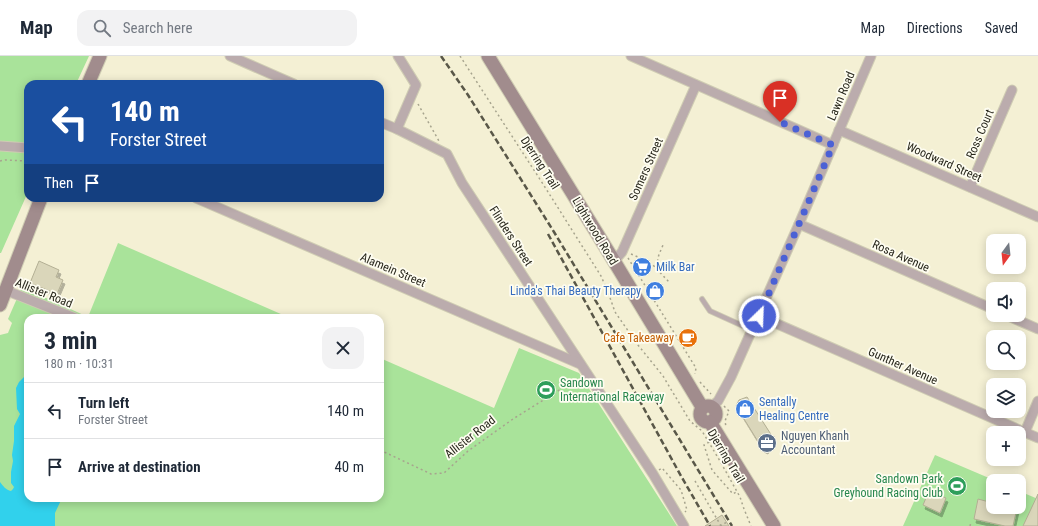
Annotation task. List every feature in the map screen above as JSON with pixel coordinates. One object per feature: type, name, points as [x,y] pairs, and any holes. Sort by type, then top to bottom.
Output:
[{"type":"main road","points":[[89,80],[98,57]]},
{"type":"main road","name":"Lightwood Road","points":[[493,59],[614,261],[707,407]]},
{"type":"main road","points":[[0,305],[39,202]]},
{"type":"main road","points":[[707,407],[714,408],[716,413],[715,419],[710,422],[774,526]]},
{"type":"street","points":[[230,56],[285,80]]},
{"type":"street","points":[[397,129],[416,84],[398,56]]},
{"type":"street","points":[[631,56],[833,145]]},
{"type":"street","name":"Lawn Road","points":[[707,407],[718,401],[731,377],[759,316],[871,56]]},
{"type":"street","name":"Somers Street","points":[[614,261],[622,252],[696,85]]},
{"type":"street","name":"Ross Court","points":[[970,187],[1012,90]]},
{"type":"street","points":[[384,124],[447,154]]},
{"type":"street","name":"Woodward Street","points":[[840,130],[1038,217]]},
{"type":"street","points":[[0,146],[24,148]]},
{"type":"street","name":"Flinders Street","points":[[447,154],[462,182],[653,474],[684,526]]},
{"type":"street","name":"Alamein Street","points":[[205,202],[581,364]]},
{"type":"street","name":"Rosa Avenue","points":[[799,224],[986,306]]},
{"type":"street","name":"Allister Road","points":[[5,290],[64,314]]},
{"type":"street","name":"Gunther Avenue","points":[[759,316],[1011,426]]},
{"type":"street","points":[[1022,322],[1038,329]]},
{"type":"street","points":[[1026,430],[1038,401]]},
{"type":"street","name":"Gunther Avenue","points":[[1026,432],[1038,438]]},
{"type":"lane","points":[[702,299],[710,311],[752,330]]},
{"type":"path","name":"Djerring Trail","points":[[460,56],[544,184],[600,276],[616,312],[638,345],[663,376],[690,421],[702,432],[720,461],[737,492],[751,526]]},
{"type":"path","points":[[412,94],[447,154]]},
{"type":"path","points":[[0,161],[24,160]]},
{"type":"path","points":[[661,272],[657,259],[663,245]]},
{"type":"path","points":[[631,254],[653,264],[669,282]]},
{"type":"path","name":"Allister Road","points":[[384,452],[431,474],[444,473],[468,451],[513,419],[569,384]]},
{"type":"path","points":[[708,443],[704,445],[712,470],[733,494],[743,488]]},
{"type":"path","points":[[662,468],[681,490],[687,510]]},
{"type":"path","points":[[695,481],[721,526],[727,522]]},
{"type":"path","points":[[970,526],[971,522]]},
{"type":"green space","points":[[0,56],[89,56],[78,80],[24,80],[24,201],[0,253]]},
{"type":"green space","name":"Sandown International Raceway","points":[[118,243],[281,314],[89,314]]},
{"type":"green space","name":"Sandown International Raceway","points":[[22,287],[81,314],[24,314],[24,502],[384,502],[384,360],[494,408],[519,348],[579,373],[677,526],[0,526],[0,335],[8,333],[12,323],[8,319]]},
{"type":"green space","name":"Sandown Park Greyhound Racing Club","points":[[935,455],[986,477],[986,514],[1026,514],[1026,494],[1038,499],[1038,526],[903,526]]},
{"type":"water","points":[[24,377],[24,502],[60,502],[55,513],[55,526],[0,526],[0,482],[5,488],[11,491],[14,487],[11,483],[11,472],[13,461],[14,426],[20,414],[17,409],[16,388]]},
{"type":"building","points":[[39,261],[59,270],[56,277],[63,280],[57,294],[30,283]]},
{"type":"building","points":[[747,397],[772,436],[766,450],[762,448],[736,406],[739,400]]},
{"type":"building","points":[[929,491],[946,498],[940,513],[923,505]]},
{"type":"building","points":[[1038,494],[1038,526],[1023,526]]},
{"type":"building","points":[[978,499],[986,501],[986,514],[1016,514],[1013,526],[1005,526],[974,519]]},
{"type":"building","points":[[722,515],[729,526],[705,526]]},
{"type":"railway","points":[[441,56],[468,95],[554,232],[732,526]]},
{"type":"railway","points":[[548,234],[710,526]]},
{"type":"place","name":"Milk Bar","points":[[642,267]]},
{"type":"place","name":"Linda's Thai Beauty Therapy","points":[[655,291]]},
{"type":"place","name":"Cafe Takeaway","points":[[688,338]]},
{"type":"place","name":"Sandown International Raceway","points":[[546,390]]},
{"type":"place","name":"Sentally Healing Centre","points":[[745,409]]},
{"type":"place","name":"Nguyen Khanh Accountant","points":[[767,443]]},
{"type":"place","name":"Sandown Park Greyhound Racing Club","points":[[957,486]]},
{"type":"route","points":[[759,316],[833,145],[780,122]]}]
